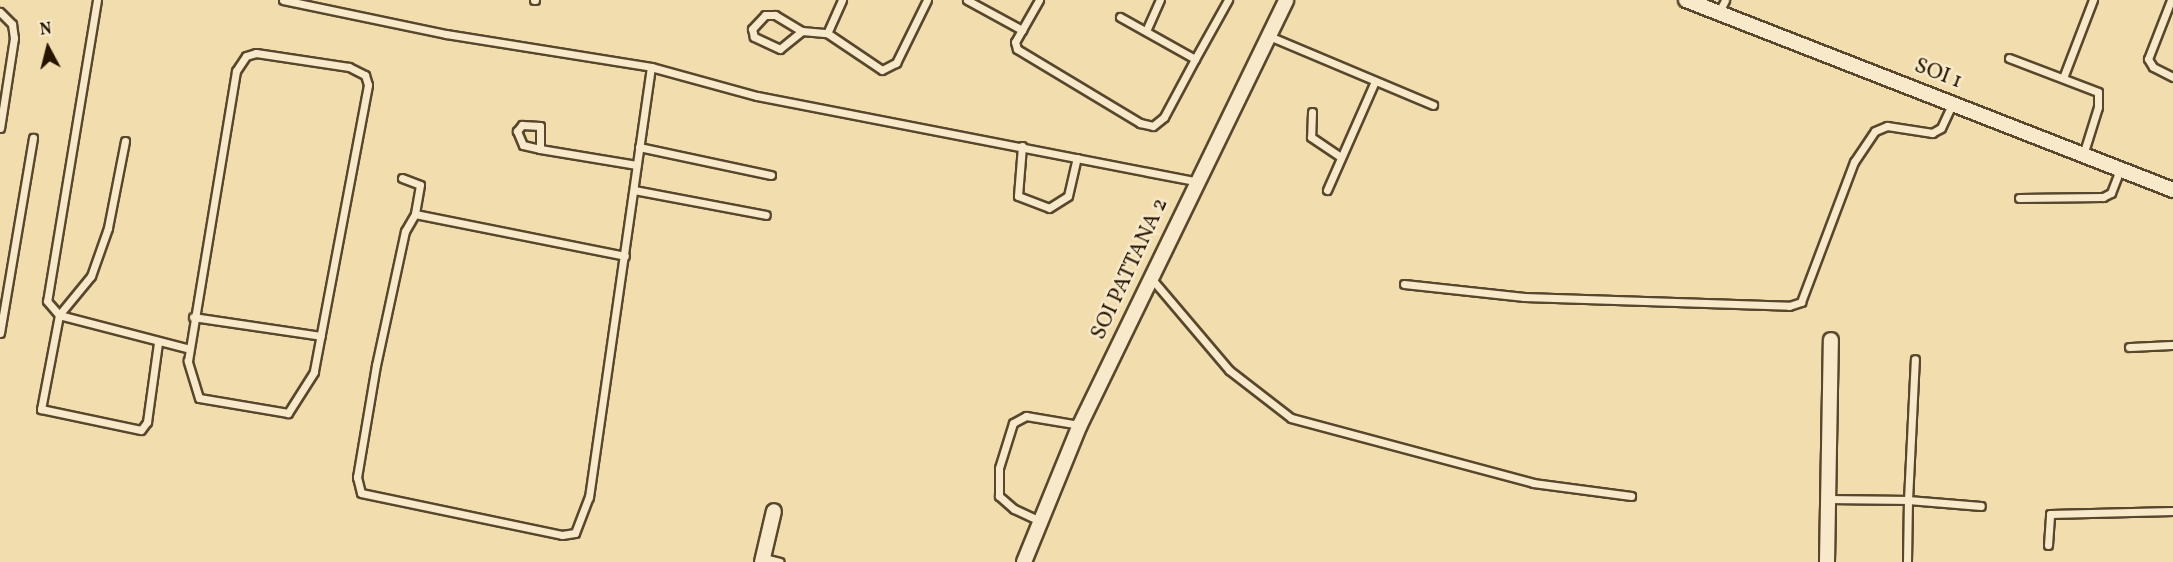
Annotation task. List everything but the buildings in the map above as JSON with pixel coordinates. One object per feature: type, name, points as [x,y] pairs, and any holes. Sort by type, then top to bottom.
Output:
[{"type":"street","name":"SOI PATTANA 2","points":[[1024,562],[1080,425],[1194,182],[1286,0]]},
{"type":"street","name":"SOI 1","points":[[1686,0],[1722,6],[1953,102],[2121,166],[2173,189]]},
{"type":"street","points":[[1827,562],[1830,499],[1831,340]]},
{"type":"street","points":[[763,560],[774,511]]},
{"type":"lane","points":[[97,0],[47,290],[48,301],[59,315],[158,343],[187,348]]},
{"type":"lane","points":[[283,0],[311,3],[651,68],[757,96],[1022,146],[1194,182]]},
{"type":"lane","points":[[827,33],[842,0]]},
{"type":"lane","points":[[802,31],[780,50],[754,37],[752,29],[765,15],[775,15],[802,31],[827,33],[882,70],[890,69],[927,0]]},
{"type":"lane","points":[[967,0],[1022,30]]},
{"type":"lane","points":[[1039,0],[1015,42],[1017,50],[1153,126],[1164,117],[1228,0]]},
{"type":"lane","points":[[1146,31],[1160,0]]},
{"type":"lane","points":[[2063,78],[2093,0]]},
{"type":"lane","points":[[2171,0],[2148,59],[2153,67],[2173,77]]},
{"type":"lane","points":[[0,12],[12,24],[14,38],[0,128]]},
{"type":"lane","points":[[1120,17],[1194,59]]},
{"type":"lane","points":[[1269,36],[1433,105]]},
{"type":"lane","points":[[256,53],[349,68],[365,75],[368,85],[314,372],[288,413],[199,398],[187,348],[193,317],[236,71],[246,56],[256,53]]},
{"type":"lane","points":[[2009,58],[2094,90],[2100,97],[2084,152]]},
{"type":"lane","points":[[402,178],[420,184],[416,214],[405,231],[357,477],[361,493],[385,501],[562,535],[575,533],[589,497],[651,68]]},
{"type":"lane","points":[[1327,190],[1375,81]]},
{"type":"lane","points":[[1404,284],[1524,297],[1789,306],[1801,302],[1854,162],[1875,130],[1887,126],[1932,133],[1941,128],[1953,102]]},
{"type":"lane","points":[[1312,112],[1311,137],[1341,157]]},
{"type":"lane","points":[[0,333],[33,138]]},
{"type":"lane","points":[[125,141],[108,228],[91,276],[59,315],[40,404],[45,413],[141,430],[147,422],[158,343]]},
{"type":"lane","points":[[1022,146],[1016,180],[1018,196],[1025,202],[1049,208],[1063,203],[1071,186],[1077,158]]},
{"type":"lane","points":[[639,147],[771,175]]},
{"type":"lane","points":[[540,149],[637,165]]},
{"type":"lane","points":[[2019,198],[2103,197],[2111,193],[2121,166]]},
{"type":"lane","points":[[634,190],[766,215]]},
{"type":"lane","points":[[416,214],[625,256]]},
{"type":"lane","points":[[1150,276],[1229,370],[1291,418],[1533,483],[1630,496]]},
{"type":"lane","points":[[193,317],[321,336]]},
{"type":"lane","points":[[2129,347],[2173,345]]},
{"type":"lane","points":[[1907,562],[1915,359]]},
{"type":"lane","points":[[1040,520],[999,496],[999,468],[1013,423],[1026,416],[1080,425]]},
{"type":"lane","points":[[1830,499],[1908,500],[1981,506]]},
{"type":"lane","points":[[2048,544],[2050,514],[2173,511]]},
{"type":"lane","points":[[763,560],[780,562]]}]
